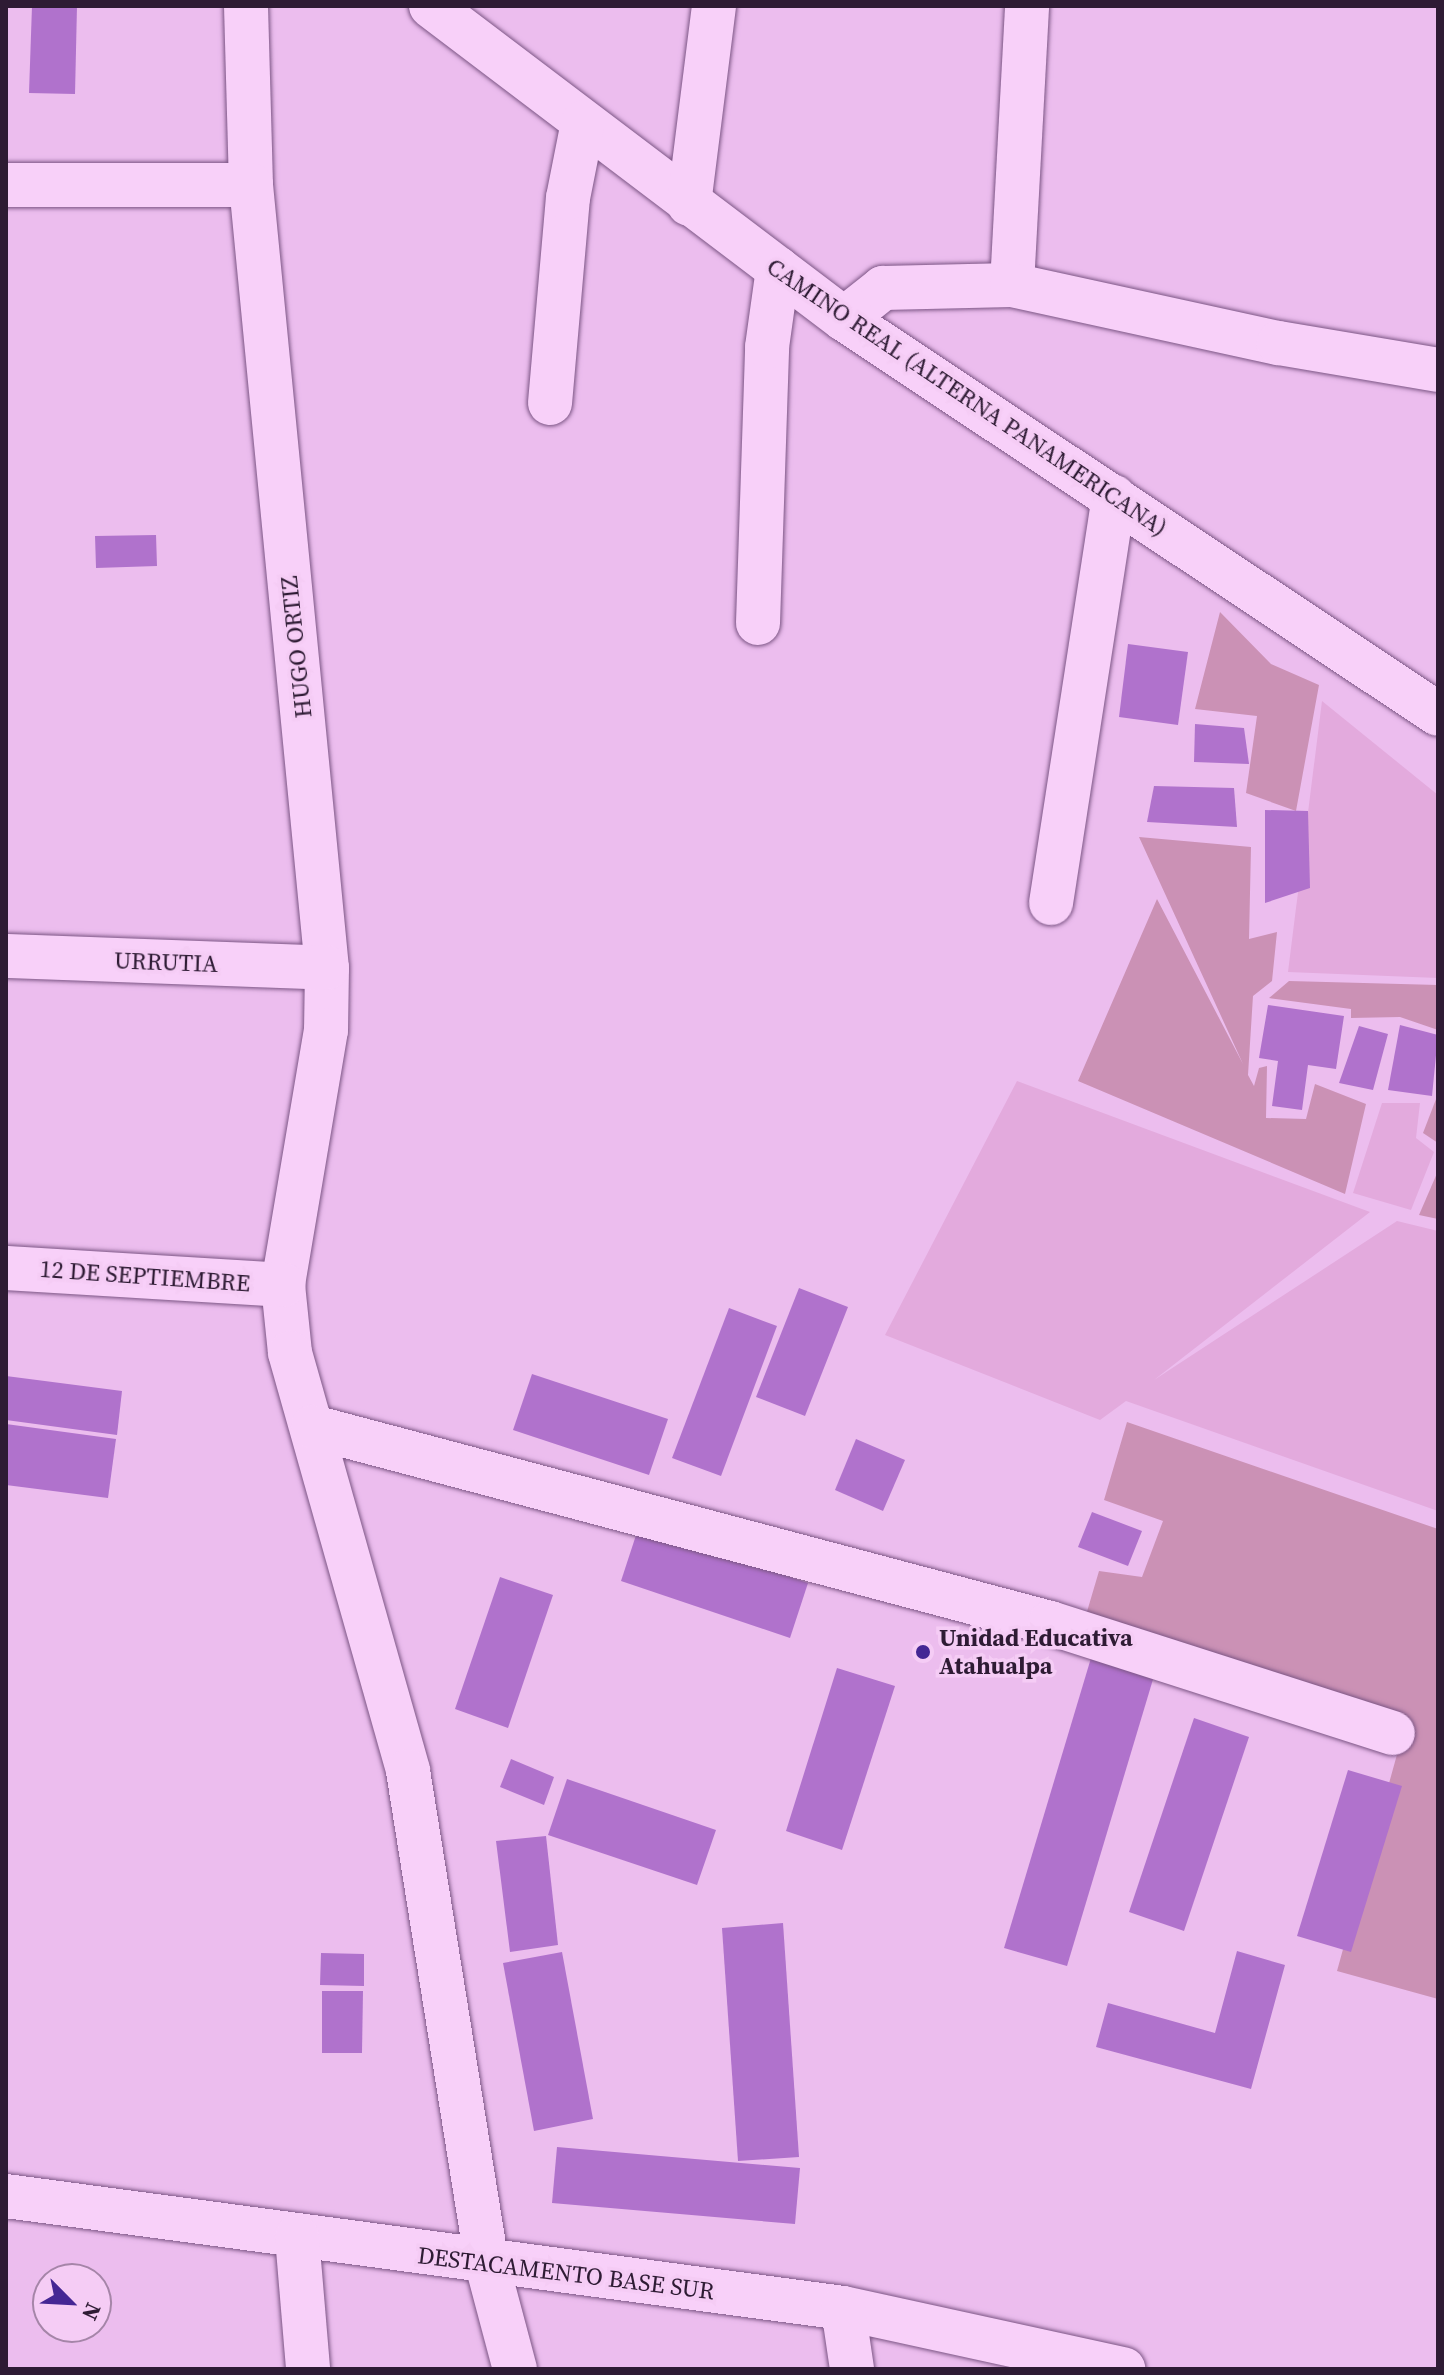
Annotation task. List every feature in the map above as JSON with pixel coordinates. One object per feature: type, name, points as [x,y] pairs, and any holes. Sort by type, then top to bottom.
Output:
[{"type":"street","name":"HUGO ORTIZ","points":[[246,6],[251,185],[327,968],[326,1030],[283,1285],[290,1353],[408,1771],[487,2264],[515,2369]]},
{"type":"street","name":"CAMINO REAL (ALTERNA PANAMERICANA)","points":[[431,6],[844,319],[1438,714]]},
{"type":"street","points":[[689,204],[714,6]]},
{"type":"street","points":[[1012,285],[1027,6]]},
{"type":"street","points":[[550,403],[568,198],[583,122]]},
{"type":"street","points":[[6,185],[251,185]]},
{"type":"street","points":[[758,623],[767,347],[778,269]]},
{"type":"street","points":[[844,319],[883,288],[1012,285],[1279,343],[1438,370]]},
{"type":"street","points":[[1051,903],[1114,497]]},
{"type":"street","name":"URRUTIA","points":[[6,956],[327,968]]},
{"type":"street","name":"12 DE SEPTIEMBRE","points":[[6,1268],[283,1285]]},
{"type":"street","points":[[313,1427],[1050,1623],[1393,1733]]},
{"type":"street","name":"DESTACAMENTO BASE SUR","points":[[6,2196],[487,2264],[843,2308],[1123,2369]]},
{"type":"street","points":[[297,2237],[308,2369]]},
{"type":"street","points":[[843,2308],[852,2369]]},
{"type":"shaded area","points":[[1220,612],[1271,664],[1319,685],[1296,811],[1246,793],[1257,716],[1195,709]]},
{"type":"shaded area","points":[[1322,701],[1438,795],[1438,978],[1288,972]]},
{"type":"shaded area","points":[[1139,837],[1251,847],[1249,939],[1277,932],[1272,981],[1253,996],[1248,1075],[1254,1086],[1259,1068],[1267,1066],[1266,1118],[1306,1119],[1315,1084],[1366,1104],[1345,1194],[1078,1081],[1157,899],[1243,1064]]},
{"type":"shaded area","points":[[1289,981],[1438,985],[1438,1030],[1400,1017],[1351,1018],[1351,1009],[1269,998]]},
{"type":"shaded area","points":[[1017,1081],[1370,1212],[1154,1380],[1397,1221],[1438,1231],[1438,1511],[1126,1401],[1100,1420],[885,1335]]},
{"type":"shaded area","points":[[1438,1094],[1438,1143],[1423,1133]]},
{"type":"shaded area","points":[[1382,1103],[1420,1103],[1416,1138],[1434,1152],[1411,1210],[1353,1193]]},
{"type":"shaded area","points":[[1438,1171],[1438,1219],[1419,1215]]},
{"type":"shaded area","points":[[1127,1422],[1438,1529],[1438,1999],[1337,1971],[1406,1722],[1086,1615],[1099,1571],[1142,1577],[1163,1521],[1104,1500]]},
{"type":"building","points":[[32,6],[77,6],[75,94],[29,93]]},
{"type":"building","points":[[156,535],[157,566],[96,568],[95,536]]},
{"type":"building","points":[[1128,644],[1188,652],[1178,725],[1119,717]]},
{"type":"building","points":[[1195,724],[1244,728],[1249,764],[1194,762]]},
{"type":"building","points":[[1154,786],[1234,788],[1237,827],[1147,822]]},
{"type":"building","points":[[1265,810],[1308,811],[1310,888],[1265,903]]},
{"type":"building","points":[[1268,1005],[1344,1016],[1336,1069],[1308,1065],[1302,1110],[1272,1106],[1278,1061],[1259,1058]]},
{"type":"building","points":[[1400,1025],[1438,1035],[1432,1096],[1388,1090]]},
{"type":"building","points":[[1359,1026],[1388,1034],[1373,1090],[1339,1083]]},
{"type":"building","points":[[799,1288],[848,1307],[805,1416],[756,1397]]},
{"type":"building","points":[[729,1308],[777,1326],[721,1476],[672,1458]]},
{"type":"building","points":[[532,1374],[668,1419],[649,1475],[513,1430]]},
{"type":"building","points":[[6,1376],[122,1391],[117,1435],[6,1420]]},
{"type":"building","points":[[6,1424],[116,1439],[108,1498],[6,1485]]},
{"type":"building","points":[[856,1439],[905,1460],[883,1511],[835,1490]]},
{"type":"building","points":[[1092,1512],[1142,1531],[1128,1566],[1078,1547]]},
{"type":"building","points":[[639,1526],[808,1583],[790,1638],[621,1581]]},
{"type":"building","points":[[500,1577],[553,1595],[508,1728],[455,1709]]},
{"type":"building","points":[[1091,1658],[1154,1676],[1067,1966],[1004,1948]]},
{"type":"building","points":[[837,1668],[895,1686],[842,1850],[786,1831]]},
{"type":"building","points":[[1194,1718],[1249,1737],[1184,1931],[1129,1912]]},
{"type":"building","points":[[511,1759],[554,1777],[544,1805],[500,1787]]},
{"type":"building","points":[[1348,1770],[1402,1786],[1351,1952],[1297,1936]]},
{"type":"building","points":[[567,1779],[716,1830],[697,1885],[548,1835]]},
{"type":"building","points":[[546,1836],[558,1945],[510,1952],[496,1841]]},
{"type":"building","points":[[783,1923],[799,2157],[738,2161],[722,1928]]},
{"type":"building","points":[[1237,1951],[1285,1965],[1251,2089],[1096,2047],[1108,2003],[1215,2033]]},
{"type":"building","points":[[562,1952],[593,2119],[534,2131],[503,1963]]},
{"type":"building","points":[[321,1953],[364,1954],[364,1986],[320,1985]]},
{"type":"building","points":[[322,1991],[363,1991],[362,2053],[322,2053]]},
{"type":"building","points":[[557,2147],[800,2168],[795,2224],[552,2203]]},
{"type":"place","name":"Unidad Educativa Atahualpa","points":[[923,1652]]}]
